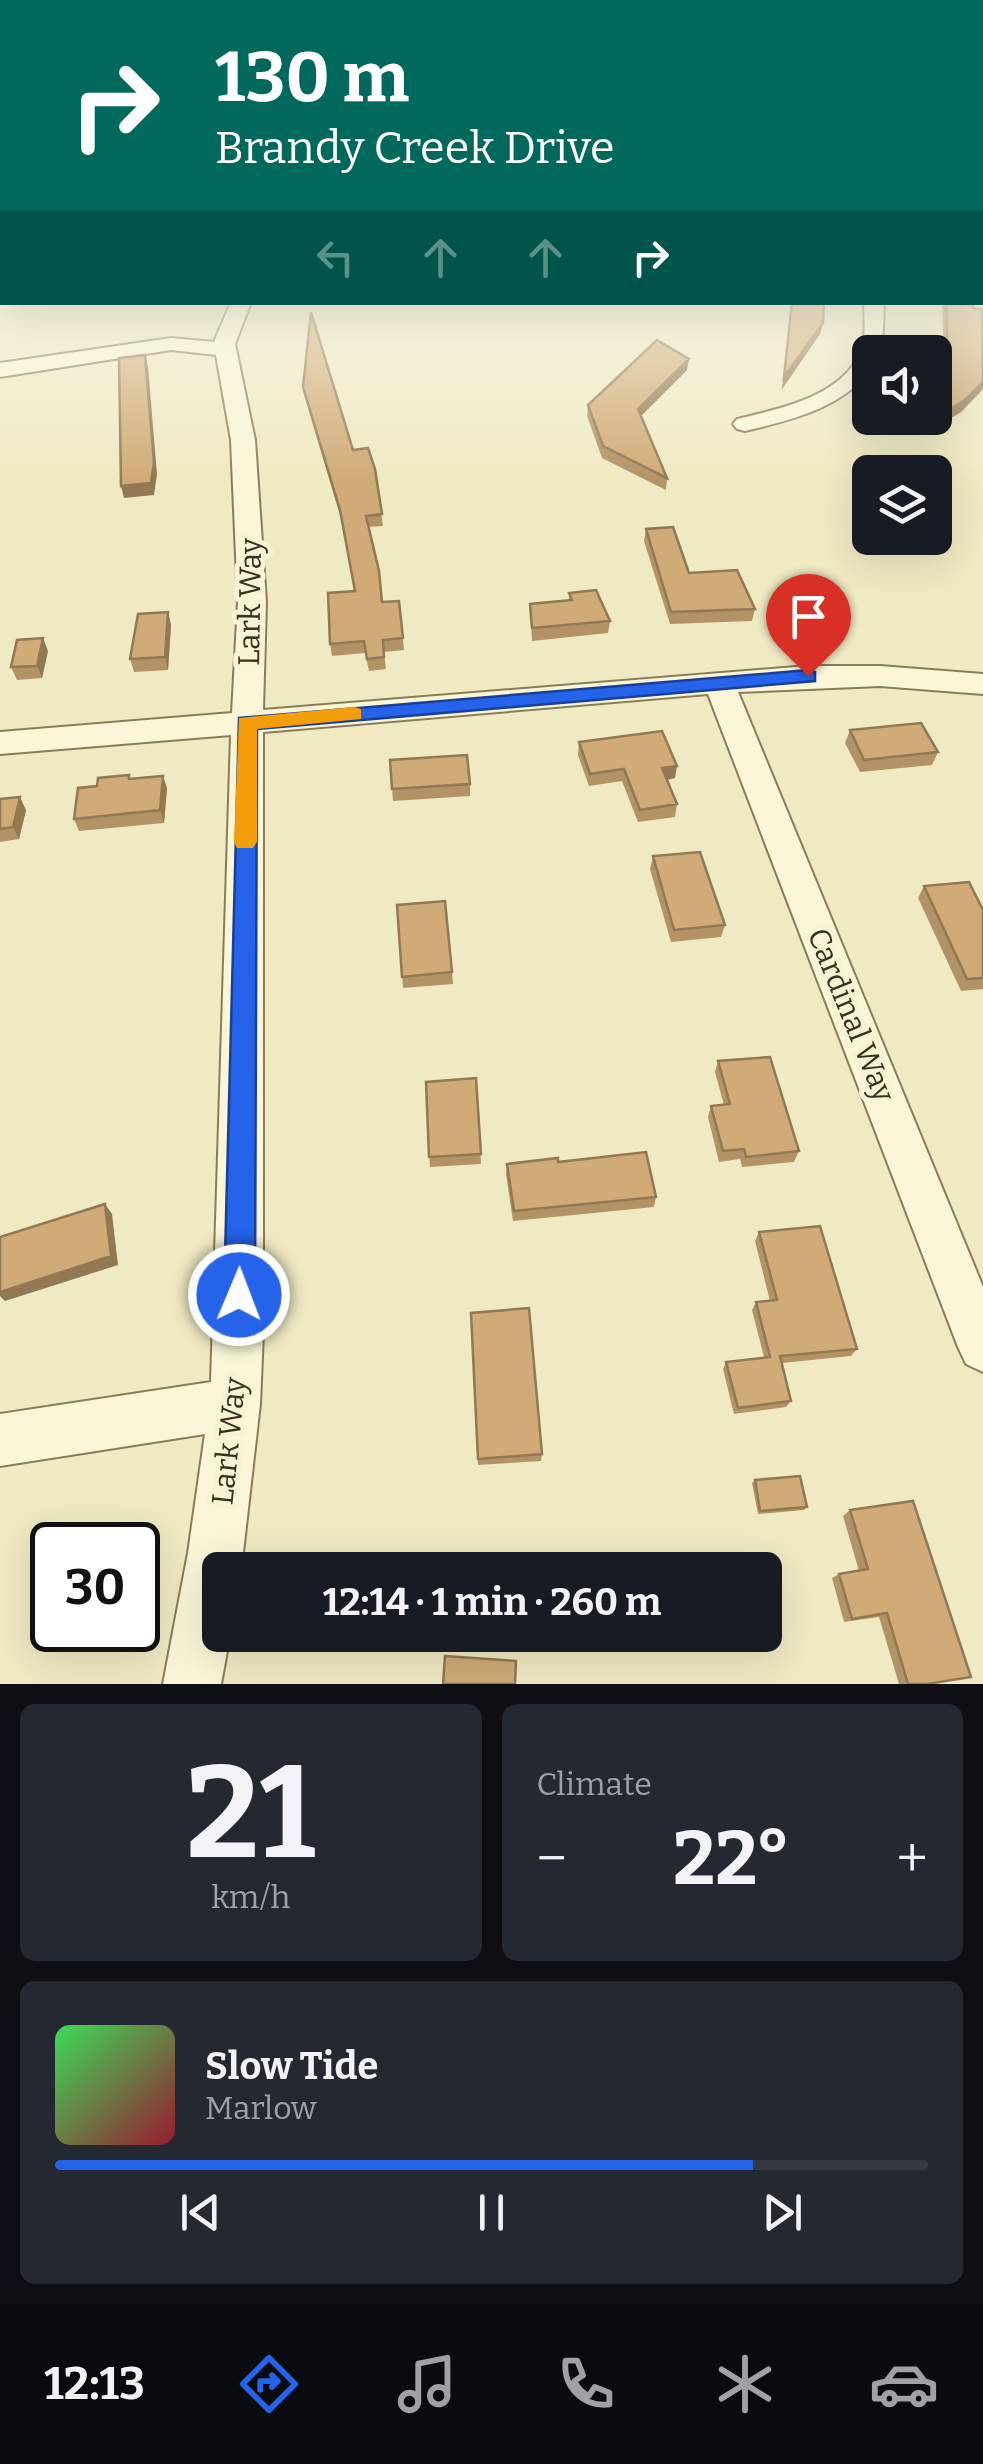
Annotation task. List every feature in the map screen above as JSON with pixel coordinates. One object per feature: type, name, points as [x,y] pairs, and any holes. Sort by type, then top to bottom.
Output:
[{"type":"street","points":[[0,370],[171,344],[224,350],[230,323]]},
{"type":"street","name":"Lark Way","points":[[192,1684],[212,1585],[235,1404],[252,602],[243,440],[224,350]]},
{"type":"street","points":[[746,424],[783,415],[833,393],[852,377]]},
{"type":"street","points":[[0,743],[719,683],[880,676],[983,684]]},
{"type":"street","name":"Cardinal Way","points":[[719,683],[983,1347]]},
{"type":"street","points":[[0,1440],[235,1404]]},
{"type":"building","points":[[310,323],[314,323],[353,450],[368,448],[375,469],[382,514],[366,516],[382,602],[399,601],[403,638],[383,640],[384,657],[367,659],[364,641],[330,644],[328,593],[355,591],[340,510],[303,387]]},
{"type":"building","points":[[790,323],[823,323],[823,323],[784,377]]},
{"type":"building","points":[[947,323],[982,323],[983,382],[952,408],[952,335],[947,335]]},
{"type":"building","points":[[657,340],[689,359],[638,409],[667,478],[603,446],[588,405]]},
{"type":"building","points":[[145,355],[154,462],[151,483],[121,486],[119,358]]},
{"type":"building","points":[[673,527],[689,573],[737,570],[755,609],[671,612],[646,529]]},
{"type":"building","points":[[596,590],[610,621],[532,628],[530,604],[572,600],[569,593]]},
{"type":"building","points":[[168,612],[165,657],[130,659],[138,614]]},
{"type":"building","points":[[43,638],[37,666],[11,667],[17,640]]},
{"type":"building","points":[[921,723],[938,752],[864,760],[850,730]]},
{"type":"building","points":[[662,731],[677,766],[662,768],[677,804],[640,810],[624,769],[590,774],[579,742]]},
{"type":"building","points":[[467,755],[470,784],[392,789],[390,760]]},
{"type":"building","points":[[129,775],[129,779],[163,776],[160,810],[74,819],[78,788],[97,786],[98,778]]},
{"type":"building","points":[[20,797],[13,827],[0,829],[0,799]]},
{"type":"building","points":[[700,852],[725,925],[674,930],[653,856]]},
{"type":"building","points":[[969,882],[983,910],[983,978],[967,979],[924,886]]},
{"type":"building","points":[[445,901],[452,972],[402,977],[397,905]]},
{"type":"building","points":[[770,1057],[799,1151],[746,1157],[744,1149],[723,1151],[711,1106],[730,1104],[718,1061]]},
{"type":"building","points":[[476,1078],[481,1154],[429,1157],[426,1082]]},
{"type":"building","points":[[646,1152],[656,1197],[514,1211],[507,1164]]},
{"type":"building","points":[[105,1204],[111,1256],[0,1292],[0,1237]]},
{"type":"building","points":[[820,1226],[857,1349],[780,1356],[791,1401],[738,1408],[726,1362],[770,1357],[756,1302],[777,1300],[759,1232]]},
{"type":"building","points":[[529,1308],[542,1454],[478,1459],[471,1313]]},
{"type":"building","points":[[800,1476],[807,1507],[760,1511],[755,1480]]},
{"type":"building","points":[[913,1501],[971,1677],[908,1684],[887,1613],[852,1619],[839,1574],[868,1569],[850,1510]]},
{"type":"building","points":[[445,1656],[516,1661],[515,1684],[443,1684]]},
{"type":"slow traffic","points":[[245,842],[247,723],[354,714]]},
{"type":"route","points":[[239,1295],[247,723],[808,676]]}]
